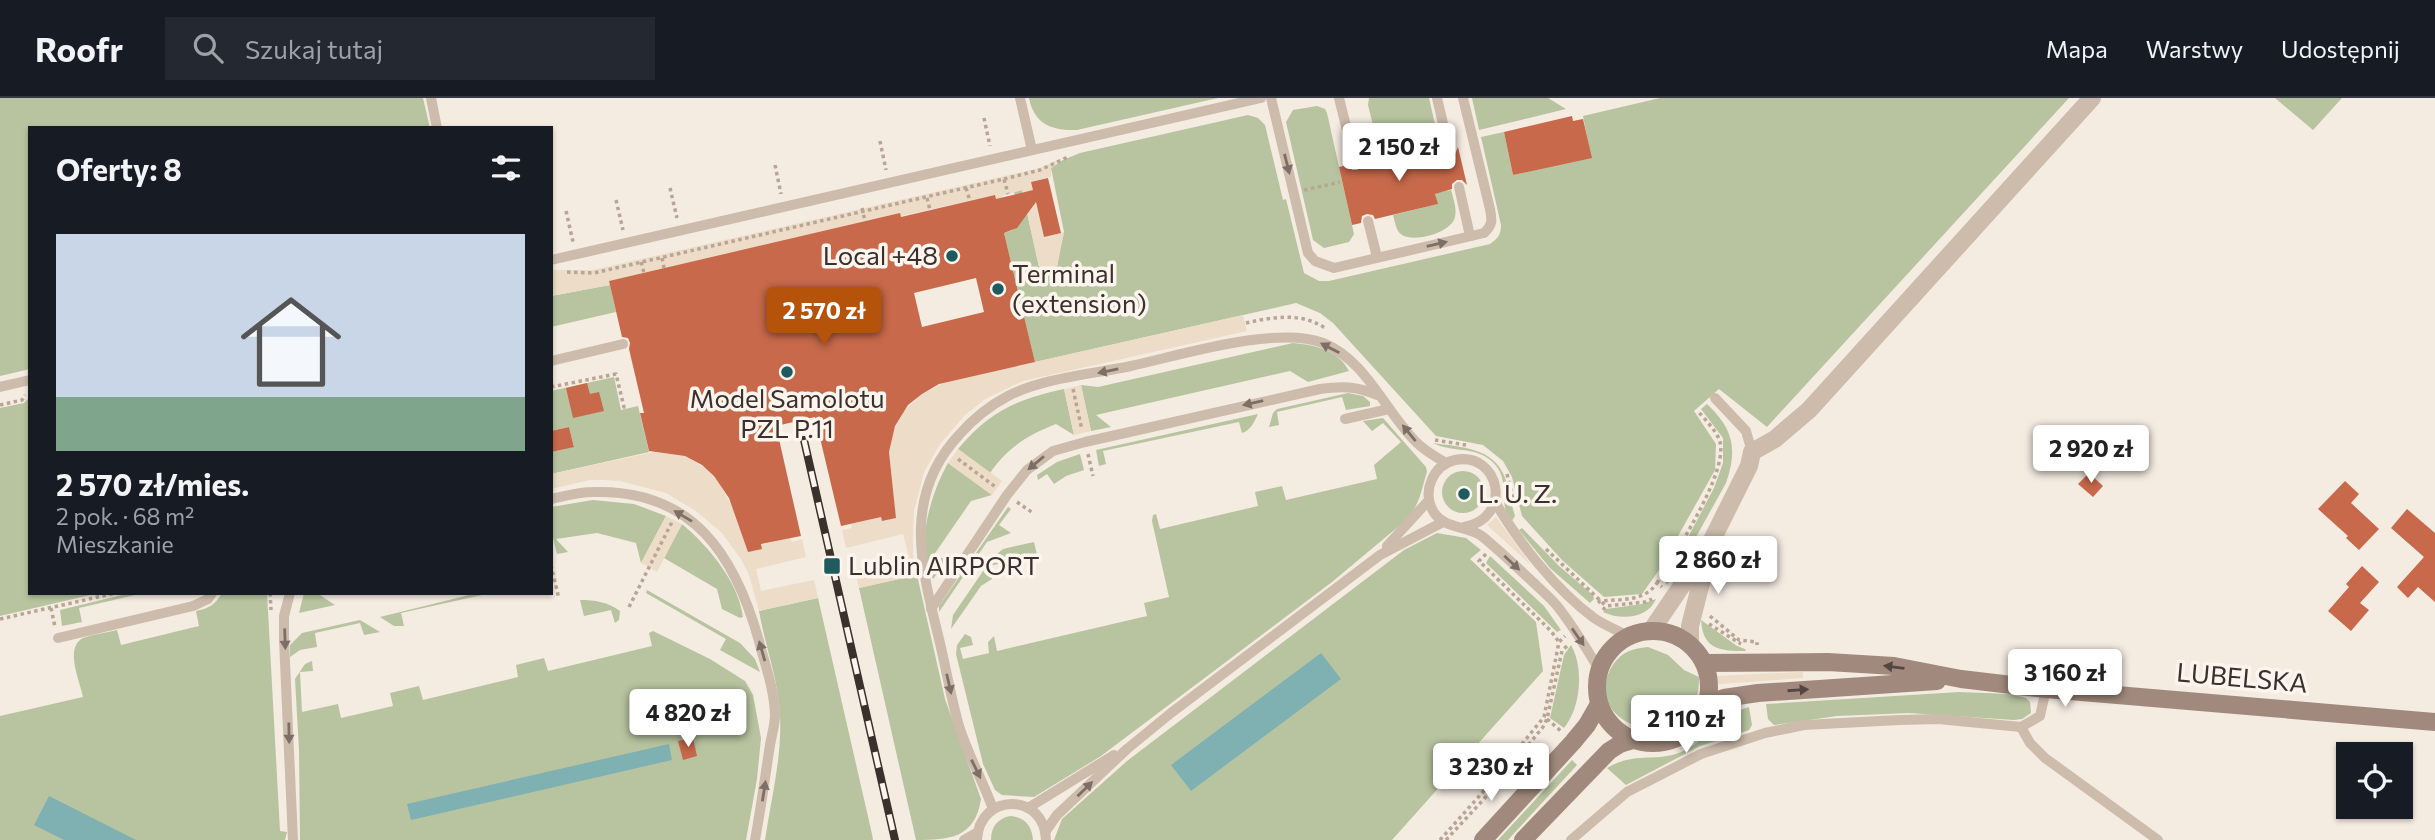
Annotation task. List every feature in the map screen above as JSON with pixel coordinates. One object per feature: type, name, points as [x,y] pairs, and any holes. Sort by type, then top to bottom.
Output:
[{"type":"main road","points":[[1651,631],[1672,634],[1690,645],[1704,663],[1709,683],[1707,704],[1696,724],[1678,738],[1655,744],[1633,740],[1608,722],[1599,704],[1596,686],[1599,669],[1607,653],[1628,636],[1651,631]]},
{"type":"main road","name":"LUBELSKA","points":[[1704,663],[1828,663],[1881,666],[2046,689],[2435,722]]},
{"type":"main road","name":"LUBELSKA","points":[[1707,704],[1724,698],[1758,693],[1961,679]]},
{"type":"main road","points":[[1483,840],[1573,742],[1599,704]]},
{"type":"main road","points":[[1523,840],[1609,751],[1633,740]]},
{"type":"street","points":[[1651,631],[1710,544],[1749,466],[1752,452],[1775,439],[1808,410],[2092,98]]},
{"type":"street","points":[[1690,645],[1690,626],[1710,544]]},
{"type":"lane","points":[[430,98],[437,126]]},
{"type":"lane","points":[[1020,98],[1032,150]]},
{"type":"lane","points":[[553,260],[1261,98]]},
{"type":"lane","points":[[1271,98],[1308,253],[1315,261],[1334,268],[1484,233],[1489,228],[1492,222],[1463,98]]},
{"type":"lane","points":[[1339,98],[1355,163]]},
{"type":"lane","points":[[1437,98],[1449,149]]},
{"type":"lane","points":[[1459,187],[1470,236]]},
{"type":"lane","points":[[1368,221],[1377,257]]},
{"type":"lane","points":[[993,810],[960,727],[920,551],[923,501],[927,484],[946,449],[971,421],[1000,401],[1022,391],[1071,378],[1252,340],[1285,337],[1309,339],[1340,353],[1362,373],[1417,442],[1446,463]]},
{"type":"lane","points":[[553,361],[624,344]]},
{"type":"lane","points":[[0,387],[28,380]]},
{"type":"lane","points":[[931,608],[1007,495],[1041,458],[1053,451],[1320,389],[1358,387],[1378,395]]},
{"type":"lane","points":[[1715,398],[1746,431],[1752,452]]},
{"type":"lane","points":[[1345,419],[1389,409]]},
{"type":"lane","points":[[1464,527],[1480,523],[1487,517],[1495,502],[1495,485],[1487,470],[1480,464],[1464,459],[1446,463],[1434,475],[1430,483],[1429,500],[1432,509],[1443,522],[1476,532],[1557,605],[1599,669]]},
{"type":"lane","points":[[553,499],[592,492],[619,493],[662,504],[692,520],[730,564],[747,599],[771,680],[775,724],[755,840]]},
{"type":"lane","points":[[1380,555],[1429,500]]},
{"type":"lane","points":[[1495,502],[1511,530],[1545,571],[1595,619],[1628,636]]},
{"type":"lane","points":[[1046,836],[1057,816],[1127,749],[1380,555],[1443,522]]},
{"type":"lane","points":[[57,634],[193,606],[211,595]]},
{"type":"lane","points":[[289,595],[284,616],[284,640],[293,840]]},
{"type":"lane","points":[[1571,840],[1619,797],[1678,765],[1728,744],[1784,728],[1814,724],[1938,719],[2021,727],[2040,716],[2046,689]]},
{"type":"lane","points":[[2021,727],[2030,743],[2045,758],[2158,840]]},
{"type":"lane","points":[[1028,808],[1127,749]]},
{"type":"lane","points":[[964,840],[978,836],[981,823],[993,810],[1010,804],[1028,808],[1040,818],[1046,836]]},
{"type":"path","points":[[880,141],[886,170]]},
{"type":"path","points":[[555,272],[594,273],[650,258],[662,258],[756,234],[1004,179],[1040,170],[1071,156]]},
{"type":"path","points":[[775,165],[782,194]]},
{"type":"path","points":[[1004,179],[1008,194]]},
{"type":"path","points":[[1294,193],[1340,182]]},
{"type":"path","points":[[670,188],[677,218]]},
{"type":"path","points":[[967,188],[970,201]]},
{"type":"path","points":[[927,198],[930,210]]},
{"type":"path","points":[[616,200],[623,230]]},
{"type":"path","points":[[862,210],[865,221]]},
{"type":"path","points":[[662,258],[664,268]]},
{"type":"path","points":[[641,262],[644,273]]},
{"type":"path","points":[[553,387],[616,374],[624,407],[627,406]]},
{"type":"path","points":[[1071,378],[1093,476]]},
{"type":"path","points":[[0,405],[22,400],[28,394]]},
{"type":"path","points":[[1657,583],[1703,503],[1719,467],[1720,440],[1698,411]]},
{"type":"path","points":[[946,449],[1033,513]]},
{"type":"path","points":[[629,607],[678,512]]},
{"type":"path","points":[[1494,546],[1479,561],[1559,642]]},
{"type":"path","points":[[553,574],[559,599]]},
{"type":"path","points":[[0,620],[107,595]]},
{"type":"path","points":[[51,608],[57,634]]},
{"type":"path","points":[[1446,840],[1484,799],[1547,719]]},
{"type":"path","points":[[1440,840],[1539,724]]},
{"type":"green space","points":[[0,98],[423,98],[430,126],[28,126],[28,369],[0,376]]},
{"type":"green space","points":[[1029,98],[1218,98],[1077,130],[1052,127],[1040,120],[1031,107]]},
{"type":"green space","points":[[1369,98],[1429,98],[1441,151],[1425,155],[1423,147],[1381,157],[1368,105]]},
{"type":"green space","points":[[1472,98],[1548,98],[1566,109],[1479,130]]},
{"type":"green space","points":[[1660,98],[2069,98],[1767,427],[1719,389],[1694,411],[1716,444],[1715,470],[1659,570],[1642,594],[1604,597],[1563,561],[1522,516],[1512,477],[1503,461],[1483,445],[1436,436],[1333,323],[1320,313],[1296,303],[1035,362],[1004,233],[1017,227],[1020,212],[1014,192],[1022,190],[1040,271],[1056,268],[1064,232],[1051,168],[1063,160],[1080,153],[1248,115],[1258,118],[1265,125],[1304,273],[1319,281],[1329,281],[1490,244],[1495,240],[1500,234],[1501,225],[1481,137],[1504,132],[1513,175],[1591,157],[1583,116]]},
{"type":"green space","points":[[2275,98],[2342,98],[2313,130]]},
{"type":"green space","points":[[1317,106],[1325,109],[1327,113],[1354,234],[1349,242],[1324,248],[1313,240],[1286,122],[1293,110]]},
{"type":"green space","points":[[1451,190],[1455,217],[1447,227],[1424,237],[1408,237],[1400,233],[1393,215],[1437,204],[1435,193]]},
{"type":"green space","points":[[610,285],[616,312],[553,327],[553,296]]},
{"type":"green space","points":[[1293,343],[1310,345],[1333,353],[1349,371],[1308,382],[1290,371],[1096,415],[1111,427],[1091,431],[1081,385],[1098,387]]},
{"type":"green space","points":[[614,377],[621,410],[638,406],[649,452],[553,474],[553,451],[574,446],[569,427],[553,431],[553,391]]},
{"type":"green space","points":[[1064,389],[1074,435],[1056,424],[1046,428],[1011,449],[990,473],[958,449],[981,425],[1005,409],[1032,397]]},
{"type":"green space","points":[[1348,393],[1363,396],[1370,402],[1370,406],[1346,410],[1342,397],[1277,412],[1279,425],[1269,427],[1277,409]]},
{"type":"green space","points":[[28,399],[28,595],[90,595],[0,616],[0,408],[24,403]]},
{"type":"green space","points":[[1707,404],[1728,431],[1732,449],[1730,471],[1726,483],[1667,585],[1665,581],[1714,488],[1723,463],[1723,438],[1701,409]]},
{"type":"green space","points":[[1258,414],[1250,428],[1242,433],[1239,422],[1103,451],[1106,464],[1099,466],[1096,450]]},
{"type":"green space","points":[[1383,418],[1426,467],[1419,498],[1405,521],[1332,582],[1101,756],[1034,797],[1002,795],[995,790],[983,764],[956,654],[957,645],[965,634],[971,637],[973,645],[960,648],[963,659],[989,653],[988,642],[994,636],[997,651],[1147,616],[1144,603],[1169,597],[1152,521],[1153,515],[1156,514],[1160,529],[1258,506],[1255,492],[1282,486],[1286,500],[1377,479],[1374,465],[1401,442],[1383,423],[1372,431],[1363,421]]},
{"type":"green space","points":[[1433,443],[1475,450],[1493,460],[1505,478],[1515,516],[1511,522],[1505,506],[1503,480],[1495,464],[1480,454]]},
{"type":"green space","points":[[1080,454],[1084,470],[1066,476],[1054,484],[1047,474],[1038,480],[1037,475],[1057,462]]},
{"type":"green space","points":[[948,463],[992,495],[971,501],[931,559],[950,557],[933,579],[925,552],[927,520],[936,489]]},
{"type":"green space","points":[[1463,471],[1478,477],[1484,492],[1478,507],[1463,513],[1448,507],[1442,492],[1448,477]]},
{"type":"green space","points":[[593,500],[634,504],[666,516],[641,563],[636,543],[597,533],[556,539],[568,552],[557,554],[553,538],[553,507]]},
{"type":"green space","points":[[1008,507],[1011,509],[999,525],[1011,533],[987,542],[939,612],[939,606]]},
{"type":"green space","points":[[682,524],[702,543],[729,578],[743,617],[722,609],[717,589],[664,558]]},
{"type":"green space","points":[[1522,528],[1559,566],[1593,595],[1594,599],[1590,603],[1550,568],[1519,530]]},
{"type":"green space","points":[[1437,533],[1466,538],[1481,550],[1470,559],[1536,622],[1543,671],[1392,840],[1054,840],[1062,819],[1127,761],[1404,550]]},
{"type":"green space","points":[[1034,542],[1037,555],[989,566],[992,579],[981,586],[951,629],[953,615],[992,558],[1003,549]]},
{"type":"green space","points":[[1490,556],[1544,606],[1561,630],[1557,632],[1486,563]]},
{"type":"green space","points":[[917,575],[945,699],[981,799],[978,812],[967,829],[950,837],[928,840],[916,840],[859,588]]},
{"type":"green space","points":[[647,590],[740,643],[755,659],[760,672],[720,650],[726,639],[646,593]]},
{"type":"green space","points":[[122,595],[135,595],[79,608],[82,622],[62,626],[60,610]]},
{"type":"green space","points":[[221,595],[267,595],[280,831],[287,832],[285,840],[0,840],[0,716],[83,697],[74,657],[77,643],[83,638],[117,630],[121,645],[199,626],[196,611],[217,600]]},
{"type":"green space","points":[[304,595],[320,595],[335,605],[299,613]]},
{"type":"green space","points":[[469,595],[482,595],[401,613],[404,626],[394,626],[380,617]]},
{"type":"green space","points":[[818,598],[873,840],[765,840],[778,763],[780,717],[777,690],[759,611]]},
{"type":"green space","points":[[1656,599],[1647,610],[1634,616],[1603,612],[1606,609],[1642,604]]},
{"type":"green space","points":[[580,600],[611,605],[620,611],[619,620],[615,623],[611,610],[584,616]]},
{"type":"green space","points":[[360,620],[380,632],[364,635],[360,623],[315,633],[317,647],[300,650],[290,657],[290,645],[302,633]]},
{"type":"green space","points":[[1701,620],[1746,651],[1714,647],[1705,638]]},
{"type":"green space","points":[[653,631],[710,659],[745,681],[753,695],[761,738],[746,840],[300,840],[295,679],[305,664],[312,661],[313,671],[300,672],[302,712],[338,704],[341,718],[393,706],[390,693],[419,686],[423,700],[518,677],[516,665],[544,658],[548,671],[652,646],[649,633]]},
{"type":"green space","points":[[1571,645],[1578,665],[1579,687],[1574,709],[1564,728],[1550,718],[1564,655]]},
{"type":"green space","points":[[1648,647],[1668,655],[1684,670],[1699,677],[1695,704],[1682,720],[1664,728],[1645,728],[1626,721],[1612,709],[1605,692],[1609,672],[1616,661],[1629,651]]},
{"type":"green space","points":[[1959,692],[2010,694],[2026,698],[2030,702],[2031,713],[2022,719],[2014,720],[1909,713],[1837,716],[1774,725],[1768,719],[1766,704]]},
{"type":"green space","points":[[1749,707],[1752,725],[1749,730],[1700,746],[1626,785],[1607,768],[1636,758],[1662,757],[1681,752],[1699,741],[1720,722]]},
{"type":"green space","points":[[1572,760],[1577,765],[1508,840],[1498,840]]},
{"type":"green space","points":[[1010,816],[1027,823],[1033,840],[991,840],[996,824]]},
{"type":"shaded area","points":[[1062,158],[1051,168],[1051,177],[1031,182],[1044,237],[1064,232],[1057,268],[1040,272],[1022,190],[1002,196],[1008,220],[1002,221],[995,195],[609,281],[610,285],[553,296],[553,270],[593,270],[1040,168]]},
{"type":"shaded area","points":[[1243,315],[1247,331],[1023,381],[985,399],[965,415],[940,444],[924,472],[914,511],[913,556],[917,575],[859,588],[855,570],[909,557],[903,534],[846,548],[842,530],[852,528],[851,524],[871,519],[881,517],[882,521],[896,518],[889,452],[895,426],[901,414],[922,394],[946,382]]},
{"type":"shaded area","points":[[1081,385],[1091,431],[1074,435],[1064,389]]},
{"type":"shaded area","points":[[958,449],[1002,481],[992,495],[948,463]]},
{"type":"shaded area","points":[[654,452],[685,456],[708,470],[718,481],[762,549],[761,545],[771,542],[790,538],[792,542],[802,539],[806,557],[756,569],[761,591],[814,580],[818,598],[759,611],[749,575],[741,559],[722,533],[696,511],[666,493],[620,481],[590,480],[553,489],[553,474]]},
{"type":"shaded area","points":[[666,516],[682,524],[657,572],[641,563]]},
{"type":"shaded area","points":[[1496,517],[1531,565],[1487,525]]},
{"type":"shaded area","points":[[1803,672],[1803,678],[1719,684],[1715,681],[1717,676]]},
{"type":"water","points":[[1321,653],[1341,679],[1191,791],[1171,765]]},
{"type":"water","points":[[669,744],[672,760],[411,820],[407,804]]},
{"type":"water","points":[[49,796],[136,840],[64,840],[34,825]]},
{"type":"building","points":[[1572,116],[1573,121],[1583,119],[1592,158],[1513,175],[1504,132]]},
{"type":"building","points":[[1423,146],[1425,155],[1442,151],[1444,155],[1450,156],[1455,154],[1458,147],[1467,185],[1462,180],[1457,180],[1452,184],[1452,189],[1435,194],[1438,204],[1375,219],[1373,215],[1367,214],[1362,216],[1361,223],[1352,225],[1339,167],[1348,165],[1352,170],[1357,170],[1362,166],[1362,161]]},
{"type":"building","points":[[1048,178],[1061,233],[1044,237],[1036,202],[1017,228],[1004,233],[1035,362],[939,384],[908,405],[895,426],[889,452],[896,518],[882,521],[881,517],[841,526],[815,417],[776,426],[801,536],[761,544],[762,549],[748,552],[729,498],[714,476],[702,465],[685,456],[649,451],[640,413],[644,413],[629,349],[630,343],[628,338],[622,337],[609,281],[900,213],[901,217],[995,195],[996,199],[1033,190],[1031,182]],"holes":[[[976,278],[984,312],[922,327],[914,293]]]},
{"type":"building","points":[[587,383],[590,394],[599,392],[604,411],[573,418],[566,388]]},
{"type":"building","points":[[569,427],[574,447],[553,452],[553,431]]},
{"type":"building","points":[[2089,473],[2103,486],[2093,497],[2078,484]]},
{"type":"building","points":[[2345,481],[2359,494],[2351,503],[2379,529],[2359,550],[2346,538],[2348,536],[2318,509]]},
{"type":"building","points":[[2407,509],[2435,533],[2435,602],[2418,587],[2408,598],[2397,587],[2424,557],[2391,528]]},
{"type":"building","points":[[2362,566],[2379,582],[2360,603],[2369,610],[2351,631],[2328,611],[2349,587],[2346,584]]},
{"type":"building","points":[[693,738],[697,756],[683,760],[678,741]]},
{"type":"railway","points":[[804,440],[895,840]]},
{"type":"place","name":"Local +48","points":[[952,256]]},
{"type":"place","name":"Terminal (extension)","points":[[998,289]]},
{"type":"place","name":"Model Samolotu PZL P.11","points":[[787,372]]},
{"type":"place","name":"L. U. Z.","points":[[1464,494]]},
{"type":"place","name":"Lublin AIRPORT","points":[[832,566]]}]
